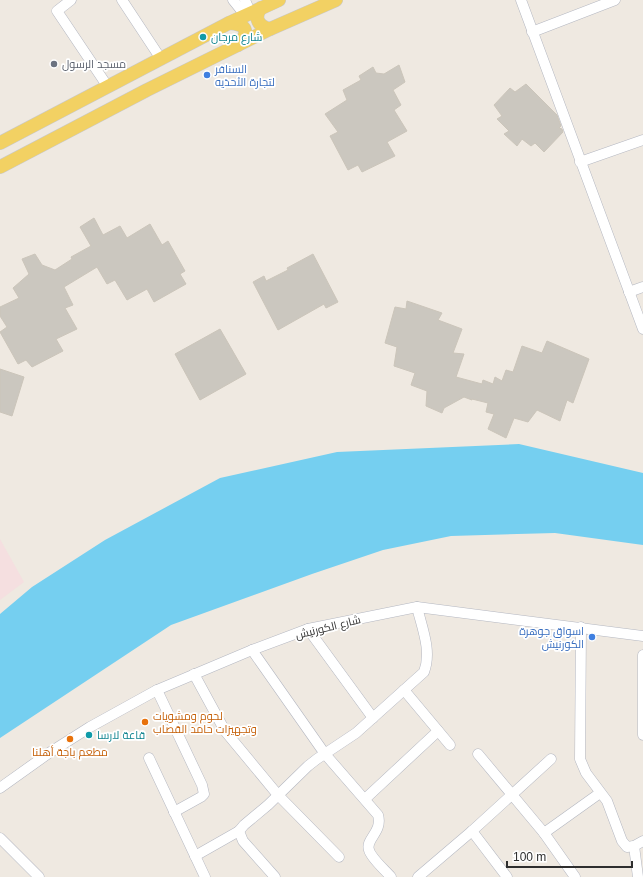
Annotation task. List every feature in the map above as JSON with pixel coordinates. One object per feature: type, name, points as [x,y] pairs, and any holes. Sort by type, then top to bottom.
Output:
[{"type":"main road","points":[[0,143],[229,23],[279,0]]},
{"type":"main road","points":[[0,167],[147,90],[270,29],[336,0]]},
{"type":"main road","points":[[252,12],[257,14],[258,22],[262,26],[270,29]]},
{"type":"main road","points":[[229,23],[241,24],[245,28],[246,34],[238,45]]},
{"type":"street","points":[[71,0],[56,11],[108,87]]},
{"type":"street","points":[[122,0],[161,59]]},
{"type":"street","points":[[233,0],[252,12]]},
{"type":"street","points":[[245,0],[252,12]]},
{"type":"street","points":[[521,0],[643,330]]},
{"type":"street","points":[[532,32],[616,0]]},
{"type":"street","points":[[580,162],[643,140]]},
{"type":"street","points":[[629,292],[643,287]]},
{"type":"street","points":[[195,856],[239,831],[303,771],[325,754],[356,734],[424,672],[428,663],[428,650],[417,607]]},
{"type":"street","name":"شارع الكورنيش","points":[[0,788],[90,727],[157,690],[252,650],[308,629],[417,607],[643,636]]},
{"type":"street","points":[[581,627],[580,759],[586,773],[607,801],[622,841],[627,847],[639,843],[638,877]]},
{"type":"street","points":[[308,629],[373,718]]},
{"type":"street","points":[[252,650],[325,754],[378,815],[380,821],[379,826],[368,844],[368,849],[371,855],[391,877]]},
{"type":"street","points":[[643,655],[643,734]]},
{"type":"street","points":[[194,674],[226,731],[278,795],[339,857]]},
{"type":"street","points":[[157,690],[202,785],[204,794],[174,812]]},
{"type":"street","points":[[404,690],[450,745]]},
{"type":"street","points":[[365,799],[438,731]]},
{"type":"street","points":[[478,754],[544,833],[575,877]]},
{"type":"street","points":[[149,758],[205,877]]},
{"type":"street","points":[[418,877],[472,831],[551,759]]},
{"type":"street","points":[[544,833],[600,793]]},
{"type":"street","points":[[239,831],[243,842],[275,877]]},
{"type":"street","points":[[472,831],[508,877]]},
{"type":"street","points":[[0,838],[39,877]]},
{"type":"shaded area","points":[[0,539],[24,582],[0,600]]},
{"type":"water","points":[[519,444],[643,473],[643,545],[555,533],[451,536],[383,550],[171,625],[0,738],[0,614],[32,587],[105,540],[220,478],[337,452]]},
{"type":"building","points":[[399,65],[405,82],[393,90],[401,105],[394,110],[407,131],[387,142],[395,156],[362,172],[358,165],[348,170],[330,136],[338,132],[325,114],[347,100],[343,90],[361,80],[359,76],[373,67],[376,73],[384,74]]},
{"type":"building","points":[[526,84],[557,115],[561,126],[559,128],[562,129],[563,132],[544,152],[535,143],[531,146],[522,139],[517,146],[504,134],[509,131],[497,119],[502,116],[494,105],[510,88],[515,92]]},
{"type":"building","points":[[94,218],[103,235],[120,226],[127,238],[150,224],[162,245],[168,241],[185,271],[180,274],[186,284],[154,302],[147,289],[127,300],[115,280],[107,284],[97,267],[64,287],[73,305],[65,308],[77,329],[56,339],[63,351],[32,367],[26,360],[18,364],[0,332],[7,327],[0,316],[0,307],[19,298],[13,288],[29,274],[22,259],[35,254],[42,265],[55,270],[72,259],[71,257],[91,246],[80,227]]},
{"type":"building","points":[[313,254],[338,302],[326,308],[324,304],[278,330],[253,282],[264,276],[266,281],[288,270],[287,268]]},
{"type":"building","points":[[407,301],[442,313],[438,320],[462,329],[453,353],[464,354],[456,377],[482,384],[483,380],[493,384],[495,377],[502,381],[506,370],[513,372],[522,346],[542,353],[547,341],[589,359],[573,403],[567,400],[560,421],[537,410],[528,422],[514,418],[506,438],[488,429],[494,414],[486,412],[488,403],[464,397],[444,408],[442,413],[426,406],[427,391],[411,385],[415,373],[394,366],[397,347],[385,343],[395,307],[406,309]]},
{"type":"building","points":[[220,329],[246,374],[200,400],[175,354]]},
{"type":"building","points":[[0,369],[24,377],[12,416],[0,412]]},
{"type":"place","name":"شارع مرجان","points":[[203,37]]},
{"type":"place","name":"مسجد الرسول","points":[[54,64]]},
{"type":"place","name":"السنافر لتجارة الأحذيه","points":[[207,75]]},
{"type":"place","name":"اسواق جوهرة الكورنيش","points":[[592,637]]},
{"type":"place","name":"لحوم ومشويات وتجهيزات حامد القصاب","points":[[145,722]]},
{"type":"place","name":"قاعة لارسا","points":[[89,735]]},
{"type":"place","name":"مطعم باجة أهلنا","points":[[70,739]]}]
